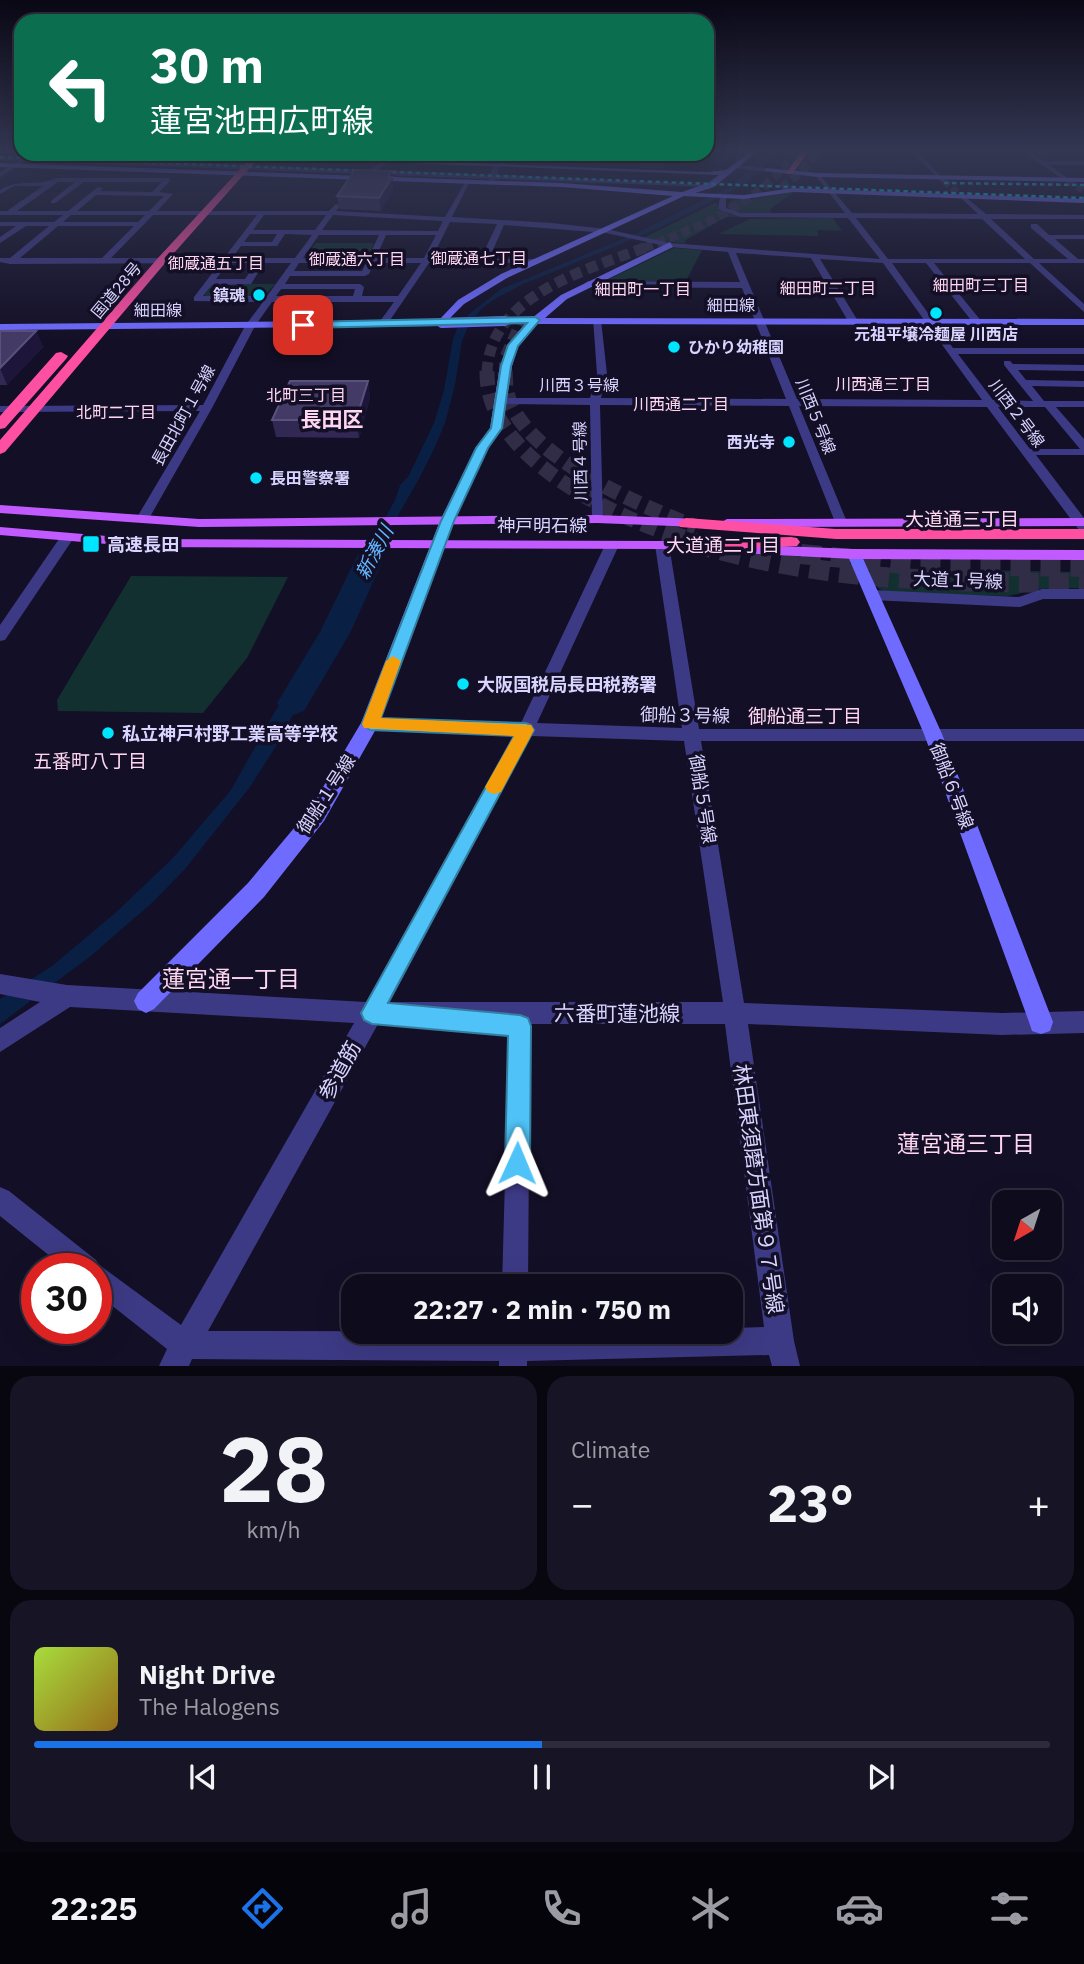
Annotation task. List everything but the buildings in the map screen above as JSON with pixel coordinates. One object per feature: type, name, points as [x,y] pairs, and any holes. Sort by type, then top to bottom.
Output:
[{"type":"highway","name":"国道28号","points":[[82,332],[190,214]]},
{"type":"highway","name":"国道28号","points":[[0,449],[204,214]]},
{"type":"highway","points":[[0,425],[69,347]]},
{"type":"highway","points":[[686,523],[836,534],[1083,523]]},
{"type":"highway","points":[[687,545],[840,541],[1084,543]]},
{"type":"main road","name":"神戸明石線","points":[[0,509],[199,523],[597,519],[686,523],[1083,523]]},
{"type":"main road","name":"神戸明石線","points":[[0,531],[142,543],[687,545],[854,554],[1084,555]]},
{"type":"street","points":[[0,271],[68,214]]},
{"type":"street","points":[[104,260],[150,214]]},
{"type":"street","points":[[261,214],[197,299],[399,299]]},
{"type":"street","name":"長田北町１号線","points":[[142,519],[208,408],[250,326],[330,214]]},
{"type":"street","points":[[346,214],[502,222],[606,231],[670,245],[814,256],[885,260],[1080,261]]},
{"type":"street","points":[[383,324],[427,260],[451,214]]},
{"type":"street","points":[[442,323],[461,302],[504,276],[642,214]]},
{"type":"street","points":[[736,214],[1084,217]]},
{"type":"street","points":[[982,214],[1084,309]]},
{"type":"street","name":"川西２号線","points":[[850,215],[950,351],[1083,523]]},
{"type":"street","points":[[0,222],[139,224]]},
{"type":"street","points":[[484,260],[502,222]]},
{"type":"street","points":[[0,241],[24,224]]},
{"type":"street","points":[[995,226],[1084,226]]},
{"type":"street","points":[[1034,226],[1046,240],[1080,261]]},
{"type":"street","points":[[248,232],[441,233]]},
{"type":"street","points":[[239,244],[274,244],[283,232]]},
{"type":"street","points":[[350,232],[345,242],[379,242]]},
{"type":"street","points":[[288,273],[365,274],[384,232]]},
{"type":"street","points":[[42,234],[55,234]]},
{"type":"street","points":[[116,235],[128,235]]},
{"type":"street","points":[[1046,240],[1084,237]]},
{"type":"street","points":[[1011,241],[1027,241]]},
{"type":"street","name":"御船１号線","points":[[146,1001],[167,976],[256,890],[317,815],[370,724],[429,544],[447,521],[482,448],[496,428],[503,401],[506,366],[513,345],[535,320],[564,297],[670,245]]},
{"type":"street","points":[[1061,248],[1072,248]]},
{"type":"street","name":"川西５号線","points":[[731,250],[841,522]]},
{"type":"street","points":[[814,256],[853,321]]},
{"type":"street","points":[[0,260],[536,261]]},
{"type":"street","points":[[210,282],[248,282],[262,260]]},
{"type":"street","points":[[927,260],[977,322]]},
{"type":"street","points":[[588,284],[747,285]]},
{"type":"street","points":[[279,286],[360,287],[356,299]]},
{"type":"street","name":"細田線","points":[[0,327],[82,332],[106,326],[535,320],[1084,322]]},
{"type":"street","name":"川西４号線","points":[[596,320],[603,374],[595,401],[597,519]]},
{"type":"street","points":[[950,351],[1084,351]]},
{"type":"street","points":[[996,351],[1084,446]]},
{"type":"street","points":[[1010,367],[1084,368]]},
{"type":"street","points":[[1024,383],[1084,384]]},
{"type":"street","name":"川西３号線","points":[[503,401],[1084,404]]},
{"type":"street","points":[[0,409],[208,408]]},
{"type":"street","points":[[1068,428],[1084,428]]},
{"type":"street","points":[[1027,452],[1084,452]]},
{"type":"street","points":[[0,636],[66,538]]},
{"type":"street","name":"参道筋","points":[[178,1355],[372,1013],[526,730],[612,545]]},
{"type":"street","name":"御船５号線","points":[[662,545],[735,1013]]},
{"type":"street","name":"御船６号線","points":[[854,554],[933,734],[1041,1022]]},
{"type":"street","name":"大道１号線","points":[[872,595],[1020,601],[1042,594],[1084,594]]},
{"type":"street","name":"御船３号線","points":[[370,724],[692,735],[1084,735]]},
{"type":"street","name":"六番町蓮池線","points":[[0,984],[67,996],[372,1013],[735,1013],[1002,1024],[1084,1022]]},
{"type":"street","points":[[0,1041],[67,996]]},
{"type":"street","points":[[372,1013],[520,1026],[515,1274]]},
{"type":"street","name":"林田東須磨方面第９７号線","points":[[735,1013],[783,1353]]},
{"type":"street","points":[[0,1200],[67,1253]]},
{"type":"street","points":[[112,1291],[178,1355],[513,1348],[783,1353]]},
{"type":"green space","points":[[693,214],[730,214],[740,217],[726,217],[684,241],[686,244],[643,238]]},
{"type":"green space","points":[[833,218],[842,231],[818,230],[818,236],[718,234],[750,219]]},
{"type":"green space","points":[[316,243],[374,244],[366,258],[305,257]]},
{"type":"green space","points":[[674,248],[702,250],[686,281],[607,280]]},
{"type":"green space","points":[[275,284],[263,298],[204,296],[212,285]]},
{"type":"green space","points":[[878,568],[1084,572],[1084,588],[1038,589],[1008,596],[887,593],[878,588],[871,574]]},
{"type":"green space","points":[[131,576],[288,577],[247,658],[203,713],[58,711],[57,700]]},
{"type":"water","points":[[676,214],[687,214],[657,229],[521,285],[480,310],[462,341],[455,385],[445,423],[435,447],[332,631],[283,735],[250,787],[185,869],[154,901],[92,955],[0,1024],[0,999],[52,966],[114,914],[172,859],[231,790],[274,713],[296,680],[395,500],[400,485],[408,477],[434,423],[444,390],[453,339],[469,314],[501,289],[633,235]]},
{"type":"waterway","name":"新湊川","points":[[293,703],[335,633],[369,560]]},
{"type":"tunnel","points":[[644,248],[722,214]]},
{"type":"tunnel","points":[[487,372],[492,346],[505,323],[524,304],[572,275],[649,246]]},
{"type":"tunnel","points":[[505,373],[504,359],[521,322]]},
{"type":"tunnel","points":[[505,371],[507,393],[517,416],[535,438],[559,458],[616,492],[696,527]]},
{"type":"tunnel","points":[[487,372],[492,401],[505,428],[526,453],[552,475],[582,494],[642,524],[669,534]]},
{"type":"tunnel","points":[[664,533],[717,549],[821,570],[924,580],[1084,583]]},
{"type":"tunnel","points":[[801,554],[914,565],[1084,567]]},
{"type":"slow traffic","points":[[393,661],[370,724],[526,730],[494,787]]},
{"type":"place","name":"鎮魂","points":[[259,295]]},
{"type":"place","name":"元祖平壌冷麺屋 川西店","points":[[936,313]]},
{"type":"place","name":"ひかり幼稚園","points":[[674,347]]},
{"type":"place","name":"西光寺","points":[[789,442]]},
{"type":"place","name":"長田警察署","points":[[256,478]]},
{"type":"place","name":"高速長田","points":[[91,544]]},
{"type":"place","name":"大阪国税局長田税務署","points":[[463,684]]},
{"type":"place","name":"私立神戸村野工業高等学校","points":[[108,733]]},
{"type":"district","name":"御蔵通七丁目","points":[[479,258]]},
{"type":"district","name":"御蔵通六丁目","points":[[357,259]]},
{"type":"district","name":"御蔵通五丁目","points":[[216,263]]},
{"type":"district","name":"細田町三丁目","points":[[981,285]]},
{"type":"district","name":"細田町二丁目","points":[[828,288]]},
{"type":"district","name":"細田町一丁目","points":[[643,289]]},
{"type":"district","name":"川西通三丁目","points":[[883,384]]},
{"type":"district","name":"北町三丁目","points":[[306,395]]},
{"type":"district","name":"川西通二丁目","points":[[681,404]]},
{"type":"district","name":"北町二丁目","points":[[116,412]]},
{"type":"district","name":"長田区","points":[[332,419]]},
{"type":"district","name":"大道通三丁目","points":[[962,519]]},
{"type":"district","name":"大道通二丁目","points":[[723,545]]},
{"type":"district","name":"御船通三丁目","points":[[805,716]]},
{"type":"district","name":"五番町八丁目","points":[[90,761]]},
{"type":"district","name":"蓮宮通一丁目","points":[[231,978]]},
{"type":"district","name":"蓮宮通三丁目","points":[[966,1143]]},
{"type":"route","points":[[303,325],[535,320],[513,345],[506,366],[503,401],[496,428],[482,448],[447,521],[370,724],[526,730],[372,1013],[520,1026],[517,1163]]}]
